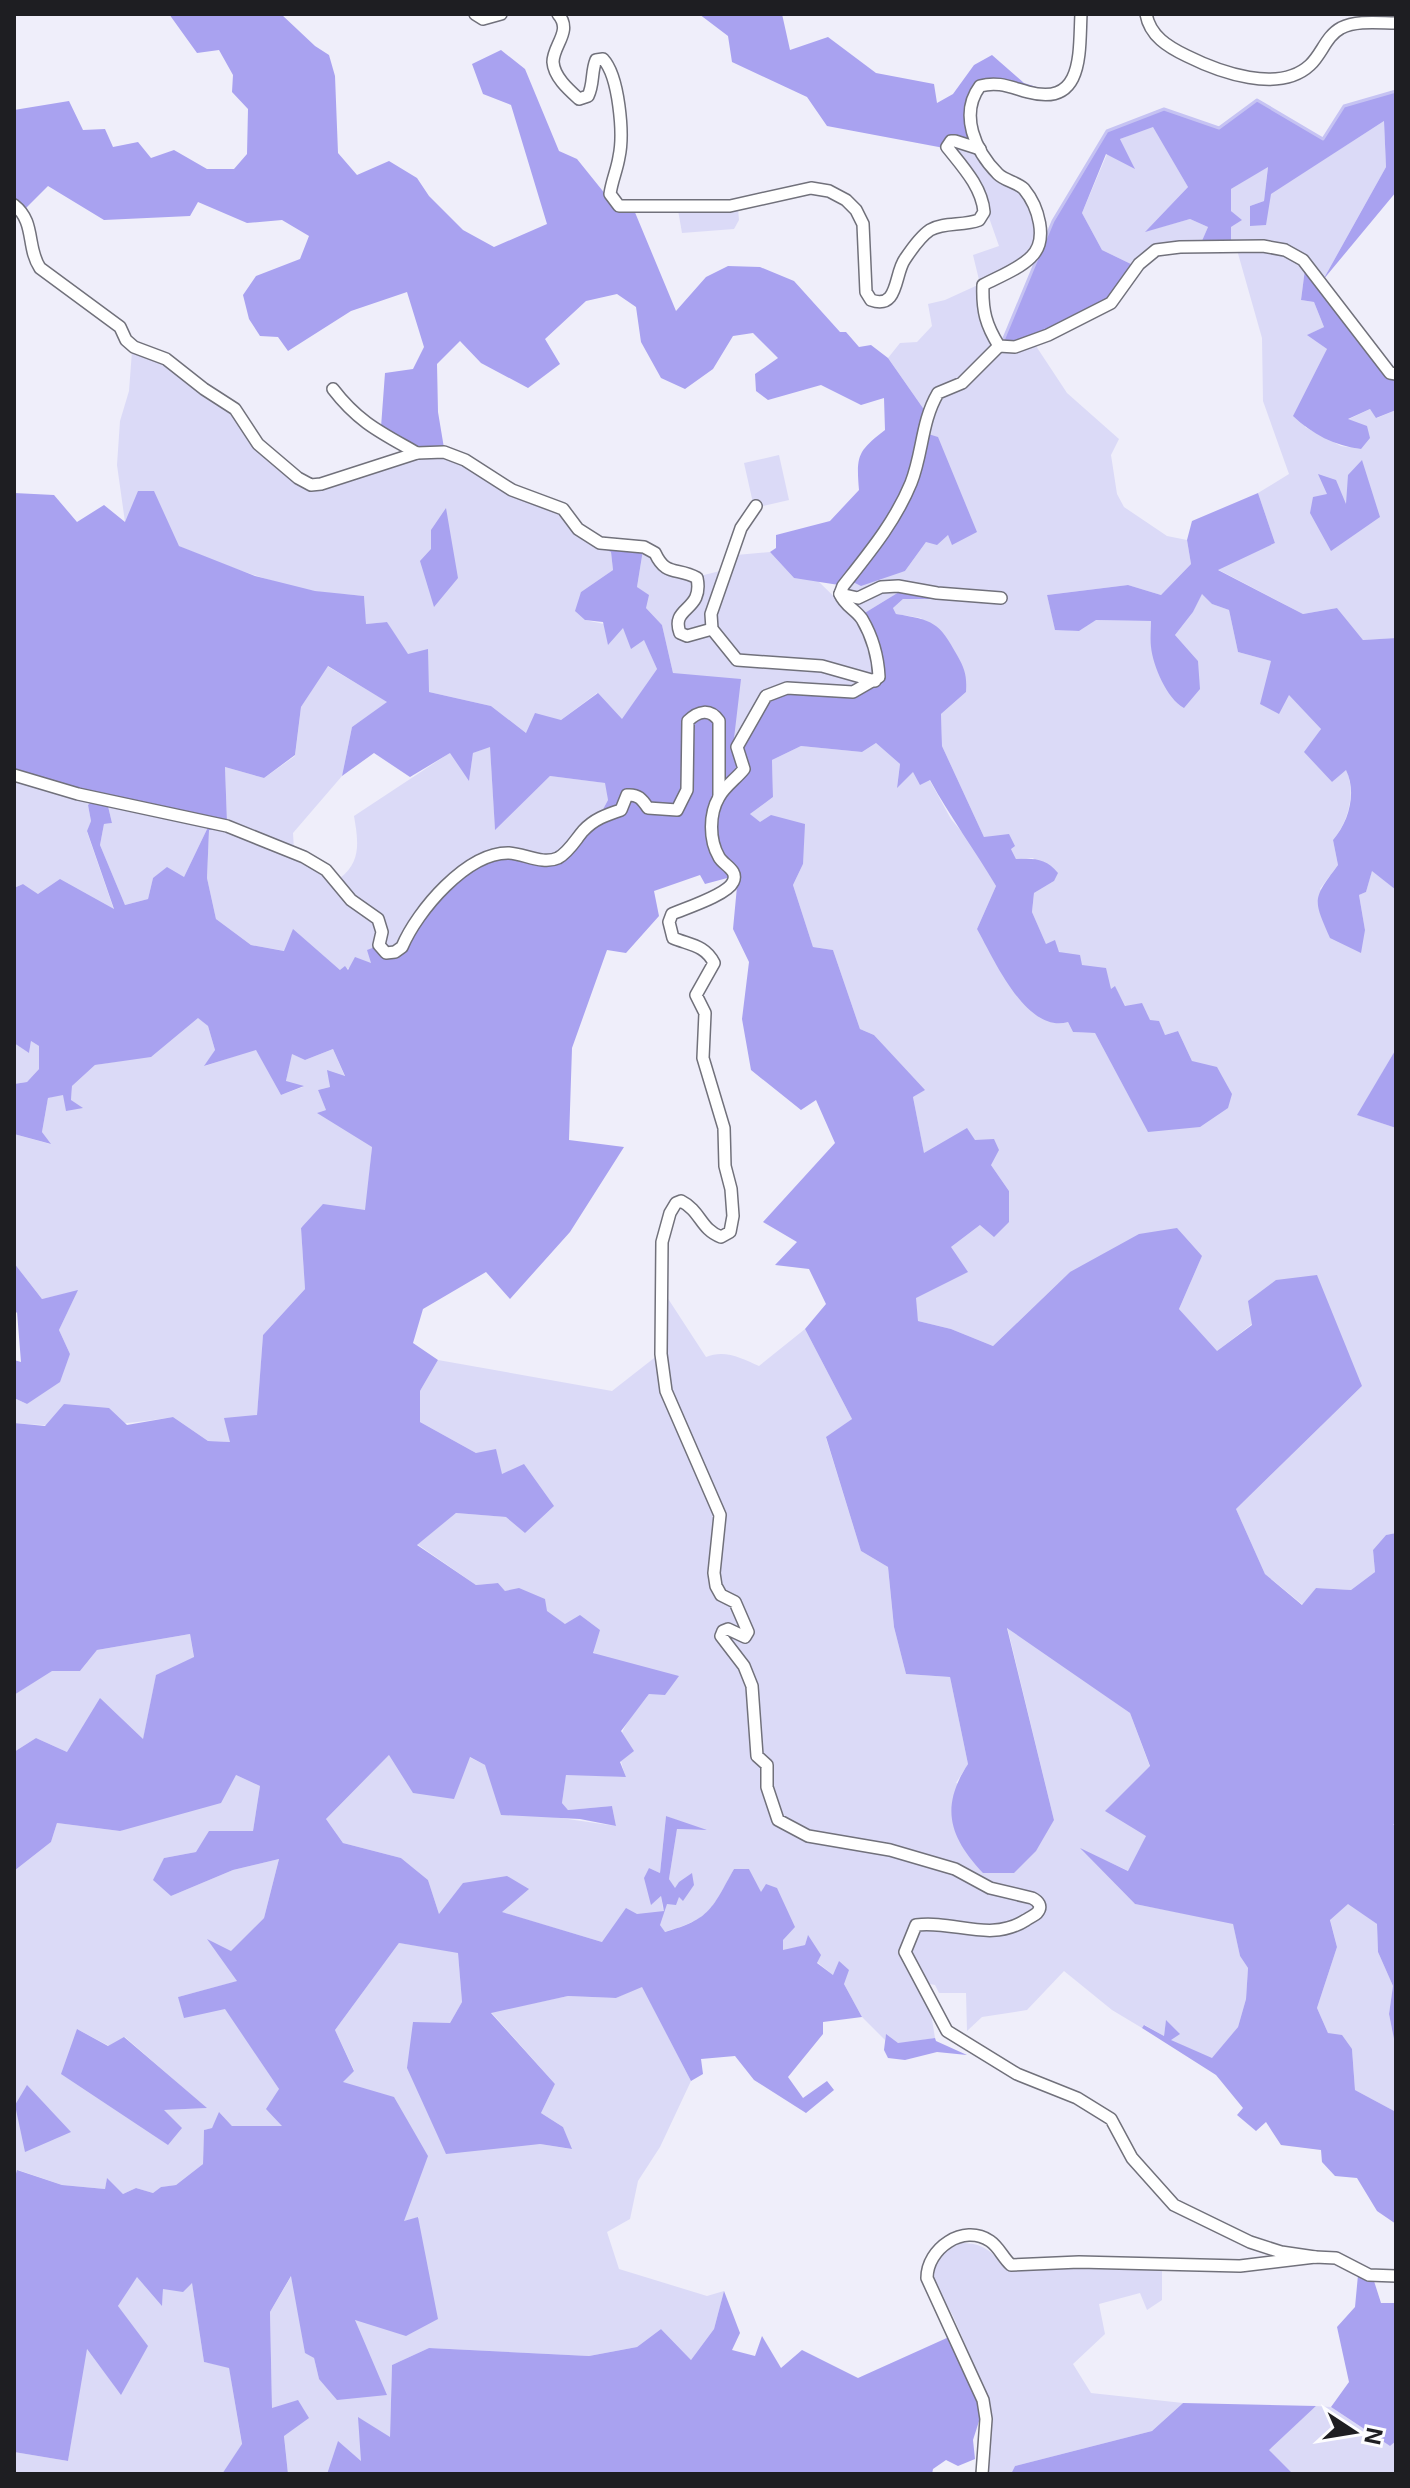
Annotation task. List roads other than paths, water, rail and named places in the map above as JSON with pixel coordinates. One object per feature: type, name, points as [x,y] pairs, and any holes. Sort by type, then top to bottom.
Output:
[{"type":"street","points":[[475,14],[483,19],[501,14]]},
{"type":"street","points":[[558,14],[563,20],[564,32],[553,62],[568,89],[579,99],[588,96],[593,86],[596,60],[603,59],[608,64],[622,127],[619,158],[612,176],[610,194],[619,206],[730,206],[811,188],[829,191],[846,200],[863,224],[866,292],[871,300],[879,303],[888,300],[894,292],[902,262],[928,231],[979,220],[984,212],[980,194],[947,147],[955,141],[980,149]]},
{"type":"street","points":[[999,346],[985,323],[983,285],[1032,256],[1041,236],[1039,217],[1022,187],[999,176],[980,149],[968,116],[970,99],[980,86],[995,82],[1032,93],[1053,95],[1064,90],[1076,73],[1081,14]]},
{"type":"street","points":[[1146,14],[1153,33],[1174,49],[1220,72],[1246,78],[1270,78],[1304,70],[1313,63],[1332,35],[1353,24],[1396,23]]},
{"type":"street","points":[[14,205],[29,223],[33,257],[40,268],[120,327],[126,340],[134,347],[166,359],[235,409],[258,444],[298,478],[311,485],[321,484],[417,453],[444,452],[465,460],[512,490],[563,509],[578,529],[600,543],[644,547],[655,553],[660,565],[670,571],[688,573],[697,578],[700,591],[696,601],[679,616],[677,625],[680,633],[687,636],[712,629]]},
{"type":"street","points":[[840,594],[884,535],[911,482],[922,432],[938,393],[962,383],[999,346],[1015,347],[1048,335],[1111,303],[1139,264],[1156,250],[1263,246],[1285,250],[1303,260],[1390,373],[1396,374]]},
{"type":"street","points":[[333,389],[351,413],[417,453]]},
{"type":"street","points":[[756,506],[741,528],[711,614],[712,629],[737,660],[822,666],[875,681]]},
{"type":"street","points":[[840,594],[858,598],[881,587],[898,586],[937,593],[1001,598]]},
{"type":"street","points":[[719,796],[744,769],[737,747],[766,696],[787,688],[853,692],[879,677],[878,658],[860,616],[847,606],[840,594]]},
{"type":"street","points":[[14,775],[78,794],[227,826],[304,857],[326,870],[351,900],[378,919],[382,932],[379,945],[386,953],[402,947],[431,899],[483,858],[508,853],[557,859],[586,827],[601,816],[621,810],[627,795],[634,794],[648,808],[677,810],[687,790],[688,721],[700,712],[709,712],[719,721],[719,796],[710,827],[719,858],[735,877],[722,893],[672,914],[669,922],[673,938],[700,946],[710,954],[714,963],[696,995],[705,1017],[703,1058],[724,1128],[725,1166],[733,1216],[730,1232],[721,1237],[705,1228],[698,1212],[681,1201],[670,1213],[662,1242],[661,1354],[666,1391],[720,1515],[714,1573],[716,1586],[721,1595],[735,1602],[748,1632],[745,1637],[728,1629],[721,1636],[744,1666],[752,1686],[757,1756],[767,1765],[767,1787],[774,1813],[778,1820],[808,1836],[903,1854],[955,1869],[990,1888],[1038,1901],[1040,1907],[1037,1913],[1013,1928],[982,1932],[931,1923],[916,1925],[905,1952],[947,2031],[1017,2074],[1077,2098],[1111,2119],[1132,2158],[1174,2205],[1250,2242],[1281,2252],[1336,2258],[1369,2275],[1396,2276]]},
{"type":"street","points":[[982,2474],[986,2419],[983,2400],[927,2278],[927,2270],[940,2246],[959,2237],[979,2237],[996,2247],[1011,2265],[1079,2262],[1240,2266],[1315,2257]]},
{"type":"waterway","points":[[1045,240],[1053,221],[1107,131],[1164,109],[1219,128],[1257,100],[1323,139],[1344,106],[1396,91]]},
{"type":"waterway","points":[[1002,343],[1039,254]]}]
